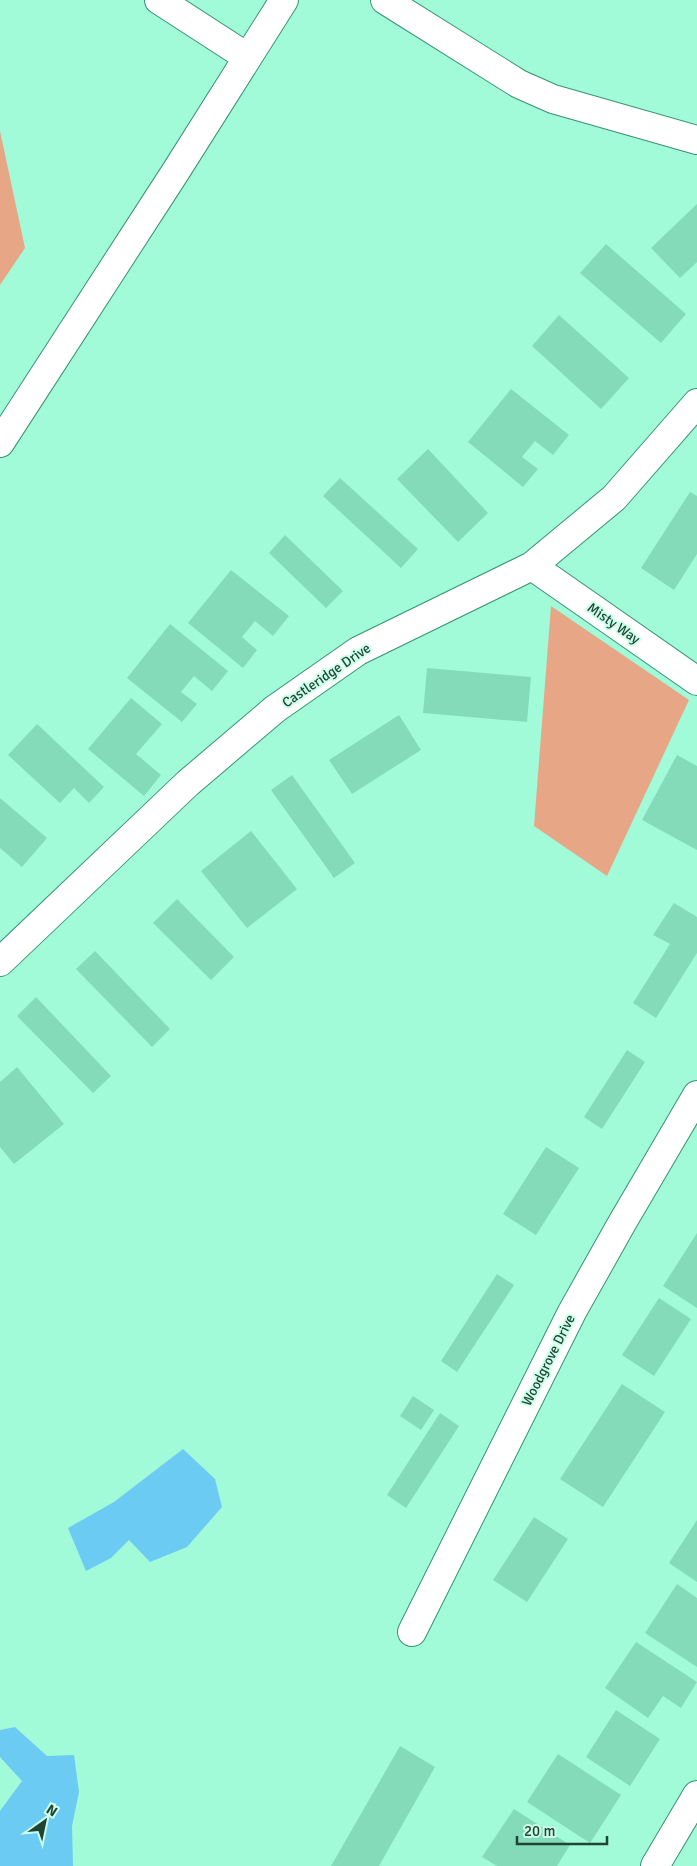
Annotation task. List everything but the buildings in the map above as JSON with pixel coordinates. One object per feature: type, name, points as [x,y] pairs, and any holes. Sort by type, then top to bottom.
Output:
[{"type":"street","points":[[159,0],[247,56]]},
{"type":"street","points":[[0,443],[284,0]]},
{"type":"street","points":[[385,0],[457,46],[535,92],[553,99],[688,136]]},
{"type":"street","name":"Castleridge Drive","points":[[0,962],[188,783],[275,709],[358,651],[532,566],[614,498],[641,470],[697,403]]},
{"type":"street","name":"Misty Way","points":[[532,566],[697,681]]},
{"type":"street","name":"Woodgrove Drive","points":[[412,1632],[572,1312],[697,1096]]},
{"type":"street","points":[[655,1866],[697,1795]]},
{"type":"shaded area","points":[[0,131],[25,248],[0,285]]},
{"type":"shaded area","points":[[551,606],[689,700],[607,876],[534,826]]},
{"type":"water","points":[[183,1449],[215,1479],[222,1507],[187,1547],[150,1562],[129,1540],[111,1558],[86,1571],[68,1528],[114,1502]]},
{"type":"water","points":[[15,1727],[47,1756],[74,1755],[79,1792],[72,1826],[73,1866],[0,1866],[0,1811],[22,1781],[0,1757],[0,1730]]}]
